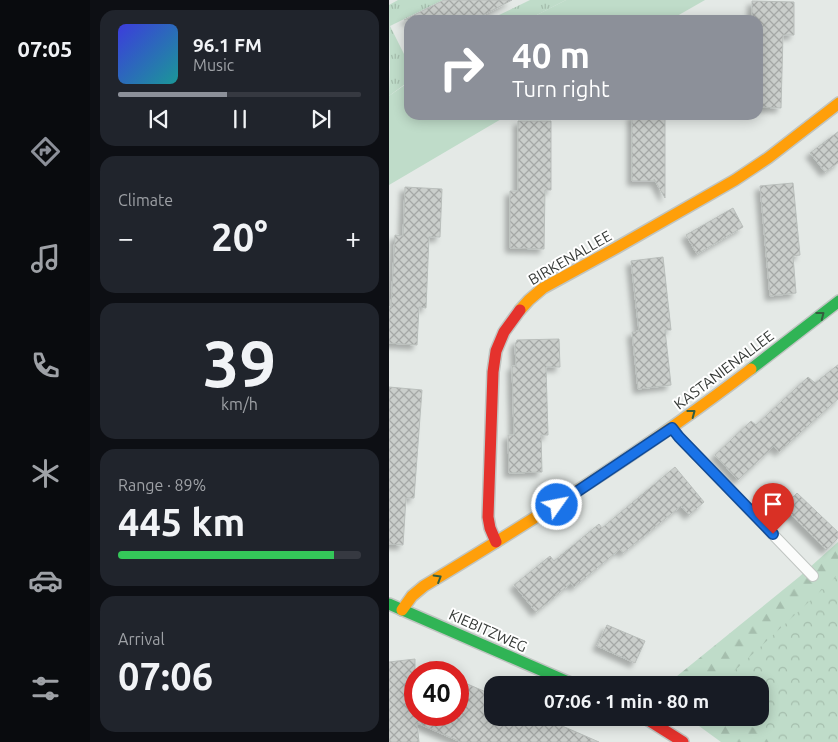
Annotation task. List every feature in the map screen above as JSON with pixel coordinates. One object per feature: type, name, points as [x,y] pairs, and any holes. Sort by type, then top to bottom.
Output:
[{"type":"street","name":"BIRKENALLEE","points":[[496,542],[488,517],[493,372],[496,351],[515,316],[543,288],[735,180],[768,158],[838,103]]},
{"type":"street","name":"KASTANIENALLEE","points":[[402,610],[412,596],[424,586],[565,500],[672,428],[762,362],[838,301]]},
{"type":"street","name":"KIEBITZWEG","points":[[389,604],[554,676]]},
{"type":"street","points":[[658,726],[683,742]]},
{"type":"lane","points":[[672,428],[813,576]]},
{"type":"green space","points":[[398,0],[443,0],[412,15],[404,15],[404,19],[390,26],[404,54],[404,85],[389,96],[390,68],[389,5]]},
{"type":"green space","points":[[530,0],[566,0],[537,15],[499,15]]},
{"type":"green space","points":[[566,0],[705,0],[679,15],[537,15]]},
{"type":"green space","points":[[404,86],[404,120],[500,120],[389,185],[389,96]]},
{"type":"green space","points":[[838,542],[838,742],[721,742],[699,726],[769,726],[769,676],[677,676],[799,577]]},
{"type":"green space","points":[[838,575],[838,742],[774,742],[751,726],[769,726],[769,676],[729,676]]},
{"type":"building","points":[[444,0],[512,0],[484,15],[414,15]]},
{"type":"building","points":[[752,1],[794,2],[794,35],[783,35],[781,108],[763,107],[763,15],[752,15]]},
{"type":"building","points":[[632,120],[665,120],[665,198],[654,179],[655,181],[632,181]]},
{"type":"building","points":[[518,121],[551,121],[551,190],[545,190],[544,249],[510,248],[510,191],[518,191]]},
{"type":"building","points":[[839,131],[839,162],[825,172],[810,153]]},
{"type":"building","points":[[793,183],[800,255],[793,256],[796,293],[770,296],[760,186]]},
{"type":"building","points":[[405,187],[442,189],[440,237],[429,237],[426,308],[419,307],[417,345],[389,343],[389,307],[391,308],[395,235],[403,236]]},
{"type":"building","points":[[733,208],[743,227],[697,254],[686,235]]},
{"type":"building","points":[[663,257],[671,330],[665,330],[671,385],[638,389],[632,332],[639,331],[631,261]]},
{"type":"building","points":[[559,339],[560,367],[546,367],[548,435],[541,435],[542,472],[509,473],[508,435],[514,435],[512,366],[516,366],[515,345],[517,340]]},
{"type":"building","points":[[839,364],[839,398],[779,452],[774,446],[738,480],[715,455],[751,421],[756,425],[808,377],[815,383]]},
{"type":"building","points":[[389,387],[422,390],[414,498],[406,498],[403,545],[389,544]]},
{"type":"building","points":[[675,467],[704,502],[689,515],[681,506],[623,553],[620,549],[574,587],[571,583],[536,612],[514,585],[550,556],[554,561],[599,524],[602,528]]},
{"type":"building","points":[[797,493],[839,533],[839,537],[826,550],[783,507]]},
{"type":"building","points":[[607,625],[645,641],[635,663],[597,646]]},
{"type":"building","points":[[415,659],[415,661],[404,661],[404,726],[417,726],[419,742],[389,742],[389,662]]},
{"type":"building","points":[[469,685],[484,691],[484,726],[562,726],[599,742],[461,742],[424,726],[469,726]]},
{"type":"traffic: fast","points":[[751,369],[839,301]]},
{"type":"traffic: fast","points":[[389,604],[554,676]]},
{"type":"traffic: slow","points":[[520,310],[543,288],[735,180],[768,158],[839,103]]},
{"type":"traffic: slow","points":[[402,610],[412,596],[424,586],[549,509],[631,455],[712,399],[751,369]]},
{"type":"traffic: jam","points":[[496,542],[488,517],[493,372],[496,351],[504,332],[520,310]]},
{"type":"traffic: jam","points":[[658,726],[683,742]]},
{"type":"route","points":[[557,505],[672,428],[773,534]]}]
